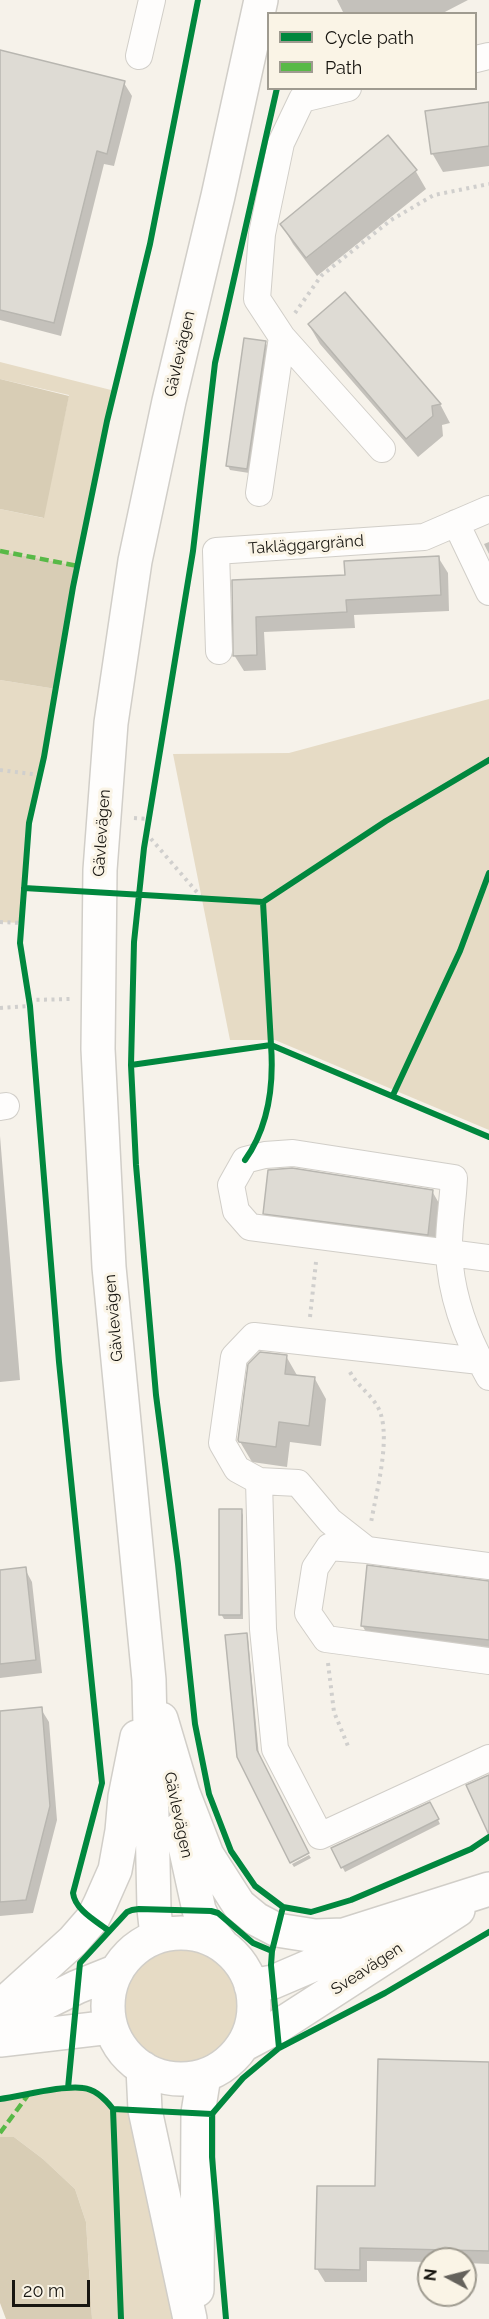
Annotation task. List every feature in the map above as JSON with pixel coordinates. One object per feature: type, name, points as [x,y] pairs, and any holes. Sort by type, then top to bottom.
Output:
[{"type":"main road","name":"Gävlevägen","points":[[157,1936],[154,1909],[148,1680],[109,1267],[98,1041],[98,923],[103,816],[111,723],[136,551],[261,0]]},
{"type":"main road","name":"Gävlevägen","points":[[148,1680],[199,1910],[206,1925],[243,1966],[251,1986],[254,2014],[243,2044],[228,2062],[204,2076],[173,2078],[160,2076],[143,2068],[121,2048],[111,2027],[109,1996],[117,1971],[136,1948],[157,1936],[196,1934],[222,1945]]},
{"type":"main road","points":[[148,1680],[183,1793],[207,1855],[239,1905],[256,1919],[290,1933],[315,1936],[344,1935],[489,1890]]},
{"type":"main road","points":[[0,2007],[73,1941],[93,1918],[100,1904],[115,1870],[122,1831],[124,1797],[148,1680]]},
{"type":"main road","name":"Sveavägen","points":[[251,1986],[273,1982],[489,1890]]},
{"type":"main road","name":"Sveavägen","points":[[243,2044],[277,2027],[489,1890]]},
{"type":"main road","points":[[0,2025],[77,1987],[117,1971]]},
{"type":"main road","points":[[0,2040],[111,2027]]},
{"type":"main road","points":[[143,2068],[145,2110],[190,2319]]},
{"type":"main road","points":[[197,2319],[198,2113],[204,2076]]},
{"type":"street","points":[[140,56],[152,0]]},
{"type":"street","points":[[340,90],[302,99],[281,143],[262,234],[256,299],[282,337],[382,449]]},
{"type":"street","points":[[259,493],[282,337]]},
{"type":"street","name":"Takläggargränd","points":[[219,651],[216,551],[424,537],[489,509]]},
{"type":"street","points":[[456,523],[489,592]]},
{"type":"street","points":[[484,1369],[456,1304],[449,1253],[454,1179],[293,1153],[265,1155],[244,1160],[231,1185],[236,1211],[250,1227],[449,1253],[489,1258]]},
{"type":"street","points":[[367,1550],[330,1521],[298,1483],[259,1481],[237,1469],[222,1443],[234,1357],[254,1336],[336,1344],[484,1369]]},
{"type":"street","points":[[259,1481],[263,1629],[275,1749],[320,1836],[489,1758]]},
{"type":"street","points":[[489,1566],[329,1547],[315,1568],[308,1613],[326,1639],[489,1661]]},
{"type":"path","points":[[282,337],[297,309],[321,276],[391,220],[434,195],[489,184]]},
{"type":"path","points":[[38,785],[42,766]]},
{"type":"path","points":[[0,770],[40,775]]},
{"type":"path","points":[[150,808],[146,837],[201,898]]},
{"type":"path","points":[[190,897],[212,898]]},
{"type":"path","points":[[20,933],[22,911]]},
{"type":"path","points":[[0,922],[21,923]]},
{"type":"path","points":[[27,988],[31,1018]]},
{"type":"path","points":[[0,1008],[74,999]]},
{"type":"path","points":[[307,1341],[319,1236]]},
{"type":"path","points":[[336,1344],[355,1382],[377,1405],[385,1432],[367,1550]]},
{"type":"path","points":[[326,1639],[334,1712],[348,1746]]},
{"type":"shaded area","points":[[0,362],[115,391],[78,566],[0,551],[0,509],[43,518],[69,395],[0,379]]},
{"type":"shaded area","points":[[0,379],[69,396],[44,518],[0,509]]},
{"type":"shaded area","points":[[0,551],[78,566],[56,689],[0,680]]},
{"type":"shaded area","points":[[0,680],[56,689],[29,823],[21,923],[0,922]]},
{"type":"shaded area","points":[[489,699],[489,1130],[275,1040],[230,1040],[173,754],[289,753]]},
{"type":"shaded area","points":[[181,1933],[209,1939],[232,1955],[248,1978],[254,2006],[248,2034],[232,2057],[209,2073],[181,2079],[153,2073],[130,2057],[114,2034],[108,2006],[114,1978],[130,1955],[153,1939]]},
{"type":"shaded area","points":[[68,2088],[93,2092],[113,2109],[145,2110],[190,2319],[92,2319],[86,2222],[75,2189],[43,2159],[14,2137],[0,2137],[0,2100]]},
{"type":"shaded area","points":[[0,2137],[14,2137],[43,2159],[75,2189],[86,2222],[92,2319],[6,2319],[0,2303]]},
{"type":"building","points":[[0,50],[125,81],[107,154],[97,151],[54,323],[0,310]]},
{"type":"building","points":[[489,102],[489,146],[431,154],[425,111]]},
{"type":"building","points":[[388,135],[417,170],[306,258],[280,224]]},
{"type":"building","points":[[345,292],[441,404],[432,406],[433,416],[406,439],[308,324]]},
{"type":"building","points":[[244,338],[266,341],[247,469],[226,466]]},
{"type":"building","points":[[439,556],[441,595],[346,600],[347,612],[256,617],[257,655],[233,656],[232,580],[345,575],[344,561]]},
{"type":"building","points":[[292,1168],[433,1190],[428,1235],[263,1214],[268,1170]]},
{"type":"building","points":[[260,1352],[287,1355],[285,1374],[315,1377],[309,1426],[279,1422],[276,1447],[238,1440],[248,1364]]},
{"type":"building","points":[[219,1509],[242,1509],[241,1615],[219,1615]]},
{"type":"building","points":[[367,1565],[489,1581],[489,1640],[361,1626]]},
{"type":"building","points":[[26,1567],[36,1660],[0,1664],[0,1570]]},
{"type":"building","points":[[247,1633],[257,1750],[309,1853],[290,1863],[237,1757],[225,1635]]},
{"type":"building","points":[[42,1707],[50,1806],[26,1900],[0,1902],[0,1711]]},
{"type":"building","points":[[489,1775],[489,1835],[466,1785]]},
{"type":"building","points":[[430,1802],[439,1819],[341,1868],[331,1848]]},
{"type":"building","points":[[378,2059],[489,2062],[489,2251],[477,2251],[477,2247],[417,2247],[417,2249],[360,2248],[360,2270],[315,2269],[317,2186],[375,2186]]},
{"type":"marked path","points":[[0,551],[78,566]]},
{"type":"marked path","points":[[0,2133],[28,2095]]},
{"type":"cycle path","points":[[109,1931],[82,1910],[73,1893],[102,1783],[59,1362],[30,1006],[20,943],[29,823],[44,757],[73,587],[107,421],[150,244],[198,0]]},
{"type":"cycle path","points":[[277,90],[215,363],[193,551],[144,848],[134,942],[131,1065],[136,1165],[156,1395],[178,1564],[195,1724],[209,1794],[231,1851],[255,1886],[283,1907],[311,1912],[351,1900],[471,1849],[489,1837]]},
{"type":"cycle path","points":[[131,1065],[271,1045],[263,902],[386,821],[489,760]]},
{"type":"cycle path","points":[[393,1095],[460,951],[489,873]]},
{"type":"cycle path","points":[[24,888],[263,902]]},
{"type":"cycle path","points":[[245,1160],[265,1119],[272,1075],[271,1045],[489,1137]]},
{"type":"cycle path","points":[[279,2048],[271,1965],[272,1951],[283,1907]]},
{"type":"cycle path","points":[[68,2088],[80,1963],[127,1912],[139,1909],[211,1911],[218,1913],[253,1943],[272,1951]]},
{"type":"cycle path","points":[[226,2319],[212,2157],[212,2114],[243,2078],[279,2048],[385,1993],[489,1932]]},
{"type":"cycle path","points":[[0,2099],[75,2087],[96,2093],[113,2109],[121,2319]]},
{"type":"cycle path","points":[[113,2109],[212,2114]]}]
